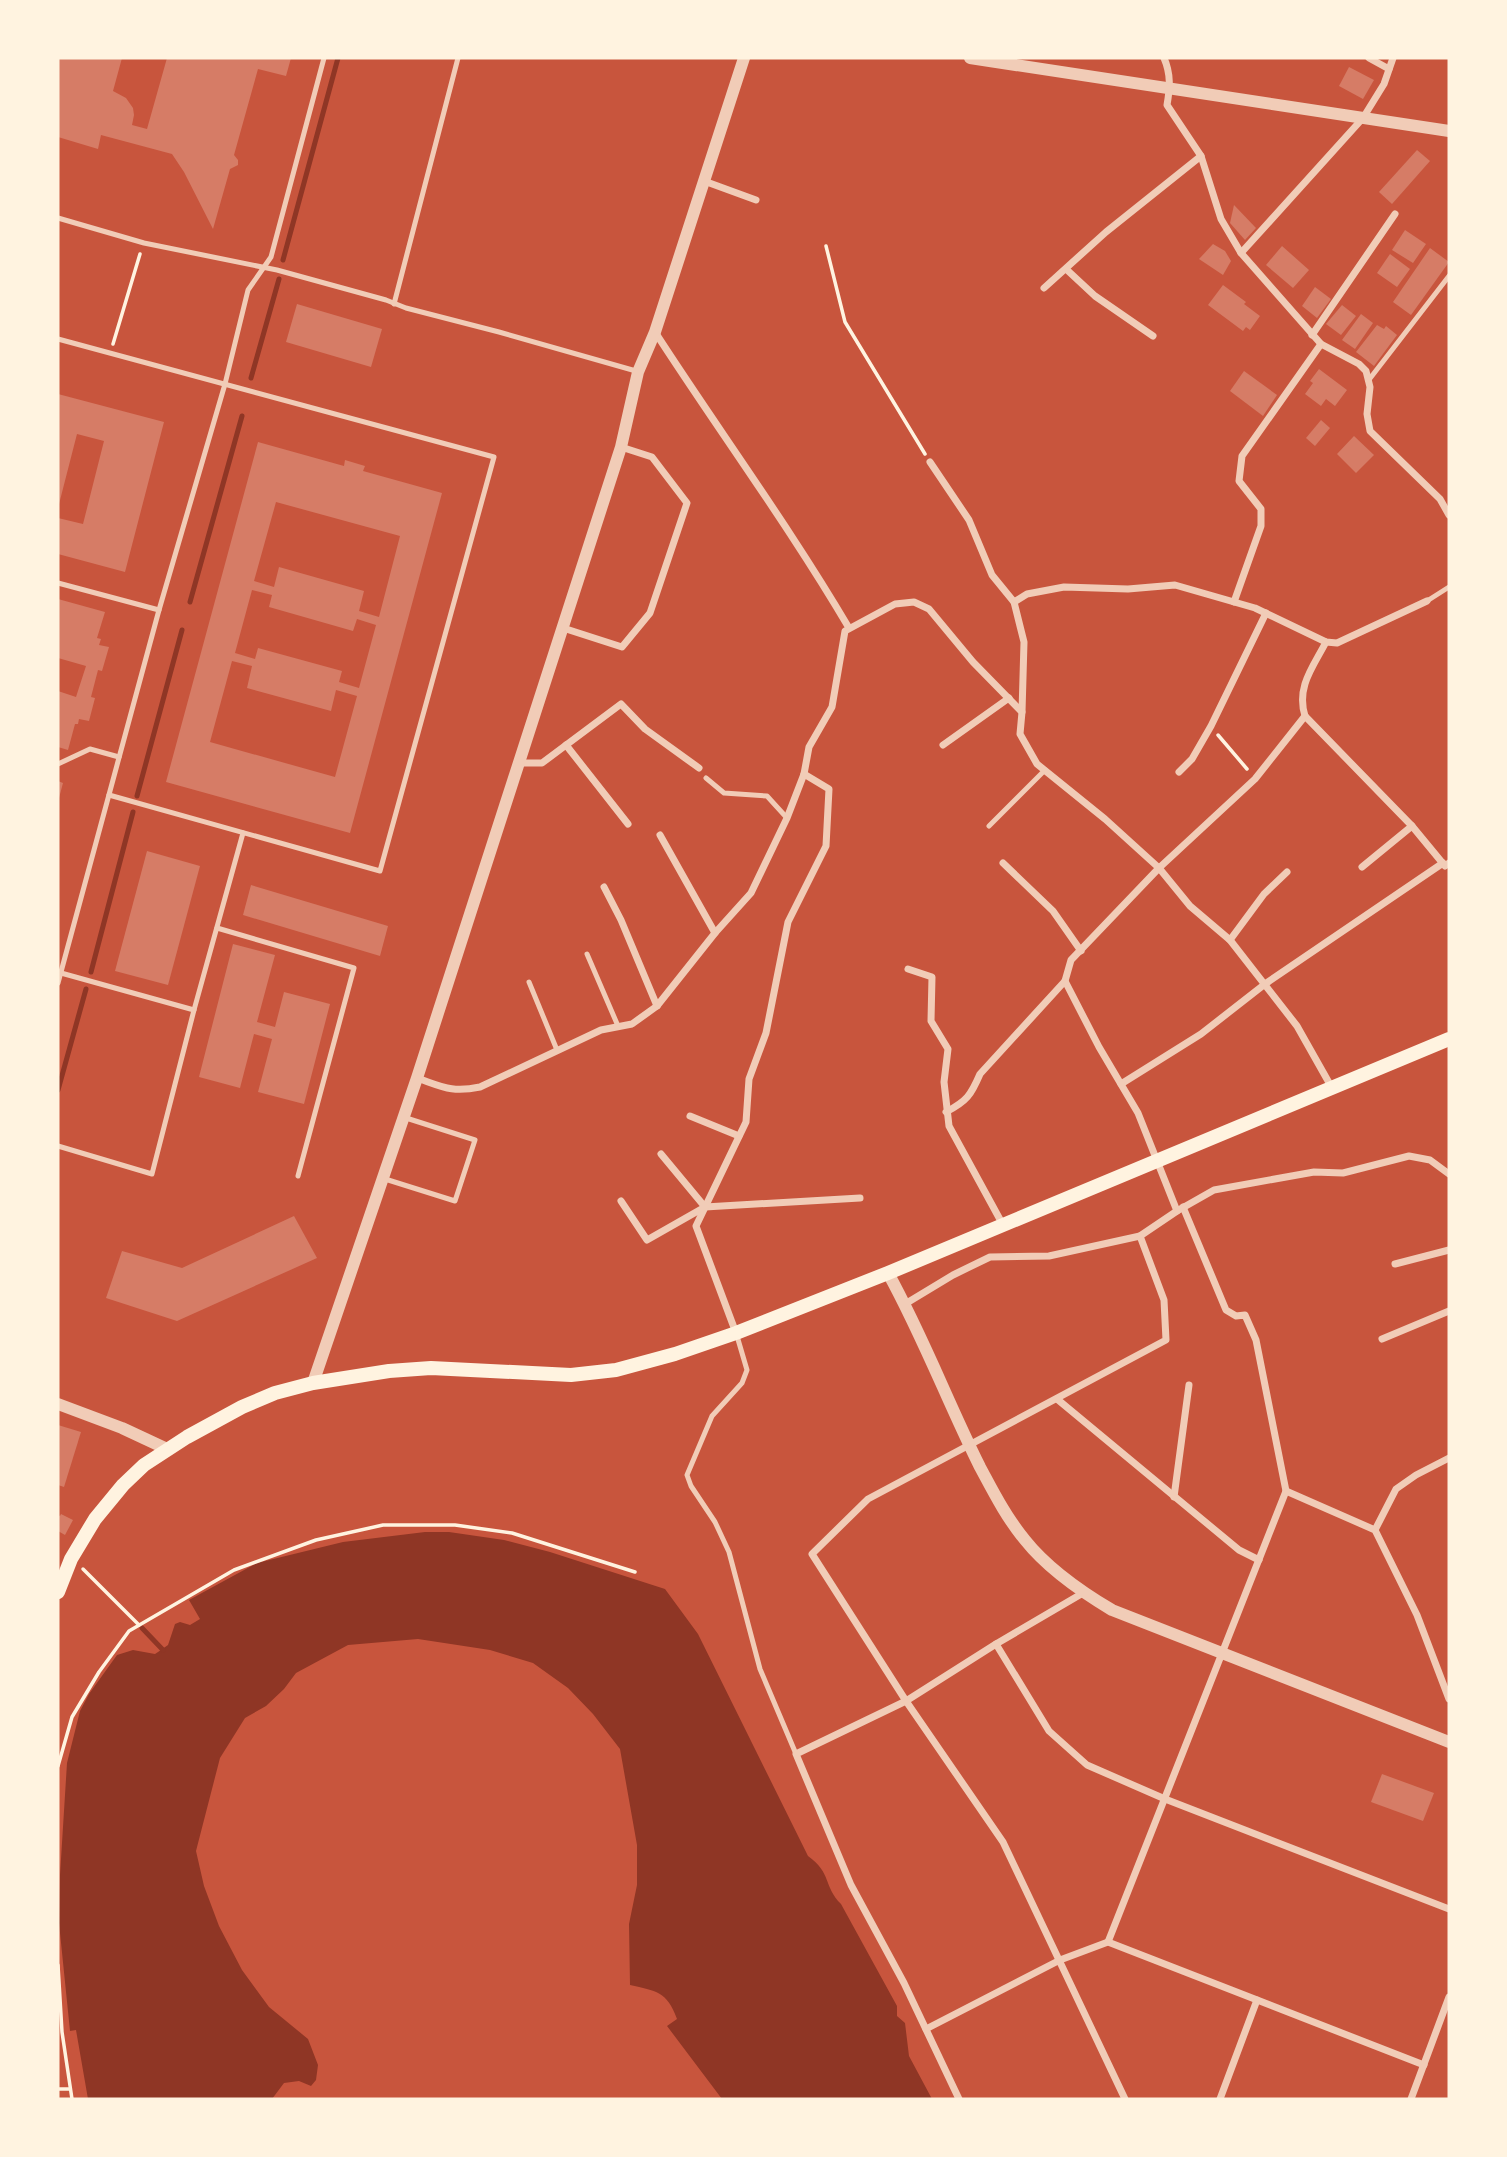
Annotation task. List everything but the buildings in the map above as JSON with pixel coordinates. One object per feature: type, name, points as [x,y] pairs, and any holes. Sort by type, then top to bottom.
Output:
[{"type":"main road","points":[[58,1592],[71,1559],[95,1519],[123,1485],[144,1465],[242,1407],[275,1393],[313,1383],[388,1371],[431,1368],[571,1375],[604,1371],[675,1354],[888,1273],[1449,1039]]},
{"type":"street","points":[[313,1383],[417,1078],[621,447],[638,372],[655,332],[744,58]]},
{"type":"street","points":[[970,58],[1449,131]]},
{"type":"street","points":[[1164,58],[1169,68],[1167,105],[1201,156],[1220,219],[1241,253],[1321,344],[1359,364],[1366,371],[1370,430],[1440,499],[1449,515]]},
{"type":"street","points":[[1369,58],[1389,69]]},
{"type":"street","points":[[1241,253],[1363,118],[1384,84],[1393,58]]},
{"type":"street","points":[[1044,288],[1106,232],[1201,156]]},
{"type":"street","points":[[704,181],[756,200]]},
{"type":"street","points":[[1312,335],[1395,214]]},
{"type":"street","points":[[1066,269],[1094,296],[1153,336]]},
{"type":"street","points":[[655,332],[812,565],[849,628]]},
{"type":"street","points":[[1234,602],[1261,526],[1261,509],[1239,481],[1242,456],[1321,344]]},
{"type":"street","points":[[562,628],[622,647],[650,613],[687,503],[652,457],[621,447]]},
{"type":"street","points":[[930,462],[969,520],[992,575],[1014,602],[1024,642],[1020,734],[1037,764],[1105,819],[1159,868],[1190,906],[1230,940],[1297,1026],[1332,1088]]},
{"type":"street","points":[[1014,602],[1027,594],[1064,587],[1128,589],[1175,585],[1266,613],[1326,642],[1337,643],[1427,601]]},
{"type":"street","points":[[417,1078],[460,1091],[480,1087],[601,1030],[632,1024],[657,1006],[715,933],[751,894],[787,818],[804,774],[809,747],[832,707],[845,631],[849,628],[895,604],[914,602],[929,609],[973,662],[1023,712]]},
{"type":"street","points":[[1179,772],[1192,759],[1211,726],[1266,613]]},
{"type":"street","points":[[1121,1084],[1201,1034],[1265,984],[1446,863],[1305,716],[1300,701],[1304,683],[1326,642]]},
{"type":"street","points":[[943,745],[1009,698]]},
{"type":"street","points":[[519,763],[542,763],[621,704],[645,729],[699,768]]},
{"type":"street","points":[[946,1112],[962,1104],[972,1093],[980,1074],[1065,981],[1071,961],[1159,868],[1255,779],[1305,716]]},
{"type":"street","points":[[566,745],[628,824]]},
{"type":"street","points":[[736,1333],[696,1226],[746,1122],[749,1079],[766,1033],[788,922],[826,846],[829,789],[804,774]]},
{"type":"street","points":[[1362,867],[1412,826]]},
{"type":"street","points":[[660,835],[715,933]]},
{"type":"street","points":[[1003,863],[1052,911],[1081,951]]},
{"type":"street","points":[[1230,940],[1264,894],[1287,872]]},
{"type":"street","points":[[604,887],[621,920],[657,1006]]},
{"type":"street","points":[[908,969],[932,977],[931,1021],[948,1049],[944,1082],[949,1126],[1003,1226]]},
{"type":"street","points":[[1065,981],[1138,1113],[1226,1310],[1236,1315],[1244,1315],[1256,1340],[1286,1491],[1108,1942]]},
{"type":"street","points":[[690,1116],[739,1136]]},
{"type":"street","points":[[661,1154],[705,1207]]},
{"type":"street","points":[[905,1304],[953,1275],[990,1257],[1049,1256],[1140,1236],[1214,1190],[1314,1172],[1343,1173],[1409,1156],[1430,1160],[1449,1174]]},
{"type":"street","points":[[621,1201],[647,1240],[705,1207],[860,1198]]},
{"type":"street","points":[[1125,2099],[1003,1842],[906,1701],[812,1554],[868,1499],[1166,1340],[1164,1300],[1140,1236]]},
{"type":"street","points":[[1395,1264],[1449,1250]]},
{"type":"street","points":[[888,1273],[1005,1515],[1026,1543],[1048,1564],[1083,1593],[1112,1610],[1449,1742]]},
{"type":"street","points":[[1382,1339],[1449,1311]]},
{"type":"street","points":[[1174,1497],[1189,1385]]},
{"type":"street","points":[[1057,1399],[1238,1550],[1259,1560]]},
{"type":"street","points":[[58,1404],[122,1428],[167,1449]]},
{"type":"street","points":[[1375,1530],[1396,1489],[1449,1458]]},
{"type":"street","points":[[1286,1491],[1375,1530],[1417,1615],[1449,1695]]},
{"type":"street","points":[[959,2099],[904,1983],[851,1885],[796,1754],[906,1701],[1083,1593]]},
{"type":"street","points":[[996,1644],[1049,1731],[1087,1765],[1165,1800],[1449,1909]]},
{"type":"street","points":[[926,2029],[1060,1960],[1108,1942],[1424,2065]]},
{"type":"street","points":[[1411,2099],[1449,1997]]},
{"type":"street","points":[[1220,2099],[1258,2000]]},
{"type":"lane","points":[[58,983],[159,610],[225,384],[248,290],[271,257],[324,58]]},
{"type":"lane","points":[[394,303],[458,58]]},
{"type":"lane","points":[[58,218],[144,243],[264,267],[638,372]]},
{"type":"lane","points":[[1368,381],[1449,276]]},
{"type":"lane","points":[[58,338],[494,457],[380,871],[109,795]]},
{"type":"lane","points":[[58,583],[159,610]]},
{"type":"lane","points":[[1427,601],[1449,587]]},
{"type":"lane","points":[[58,764],[90,748],[119,757]]},
{"type":"lane","points":[[989,826],[1045,770]]},
{"type":"lane","points":[[706,778],[724,793],[767,796],[787,818]]},
{"type":"lane","points":[[58,1146],[152,1174],[243,833]]},
{"type":"lane","points":[[217,928],[354,968],[298,1176]]},
{"type":"lane","points":[[587,954],[618,1026]]},
{"type":"lane","points":[[61,973],[194,1010]]},
{"type":"lane","points":[[529,982],[557,1050]]},
{"type":"lane","points":[[382,1178],[455,1202],[475,1140],[403,1117]]},
{"type":"lane","points":[[736,1333],[747,1370],[742,1383],[712,1416],[687,1475],[691,1486],[715,1521],[729,1552],[760,1669],[796,1754]]},
{"type":"path","points":[[111,353],[144,243]]},
{"type":"path","points":[[826,246],[845,322],[930,462]]},
{"type":"path","points":[[1211,726],[1255,779]]},
{"type":"path","points":[[58,1766],[66,1733],[82,1699],[126,1634],[234,1570],[316,1540],[383,1525],[455,1525],[512,1533],[635,1572]]},
{"type":"path","points":[[71,1559],[139,1625]]},
{"type":"path","points":[[58,1965],[62,2032],[72,2099]]},
{"type":"path","points":[[58,2089],[70,2089]]},
{"type":"shaded area","points":[[425,1532],[449,1532],[504,1540],[665,1589],[698,1634],[808,1856],[821,1868],[897,2006],[897,2016],[905,2023],[909,2056],[932,2099],[722,2099],[667,2026],[677,2019],[665,1998],[654,1991],[630,1985],[629,1924],[637,1885],[637,1845],[620,1749],[593,1714],[568,1688],[533,1663],[490,1650],[418,1639],[348,1645],[296,1673],[266,1706],[245,1718],[220,1758],[196,1851],[204,1886],[219,1926],[242,1970],[269,2007],[308,2039],[318,2065],[316,2080],[311,2086],[299,2081],[284,2083],[272,2099],[88,2099],[76,2030],[70,2031],[59,1923],[67,1763],[80,1711],[89,1694],[117,1655],[133,1650],[155,1654],[168,1645],[175,1624],[180,1622],[190,1625],[200,1619],[189,1600],[257,1563],[343,1542]]},
{"type":"waterway","points":[[283,260],[338,58]]},
{"type":"waterway","points":[[251,378],[279,279]]},
{"type":"waterway","points":[[190,602],[242,416]]},
{"type":"waterway","points":[[137,796],[182,630]]},
{"type":"waterway","points":[[91,972],[133,812]]},
{"type":"waterway","points":[[58,1090],[86,989]]},
{"type":"waterway","points":[[142,1628],[163,1650]]}]
